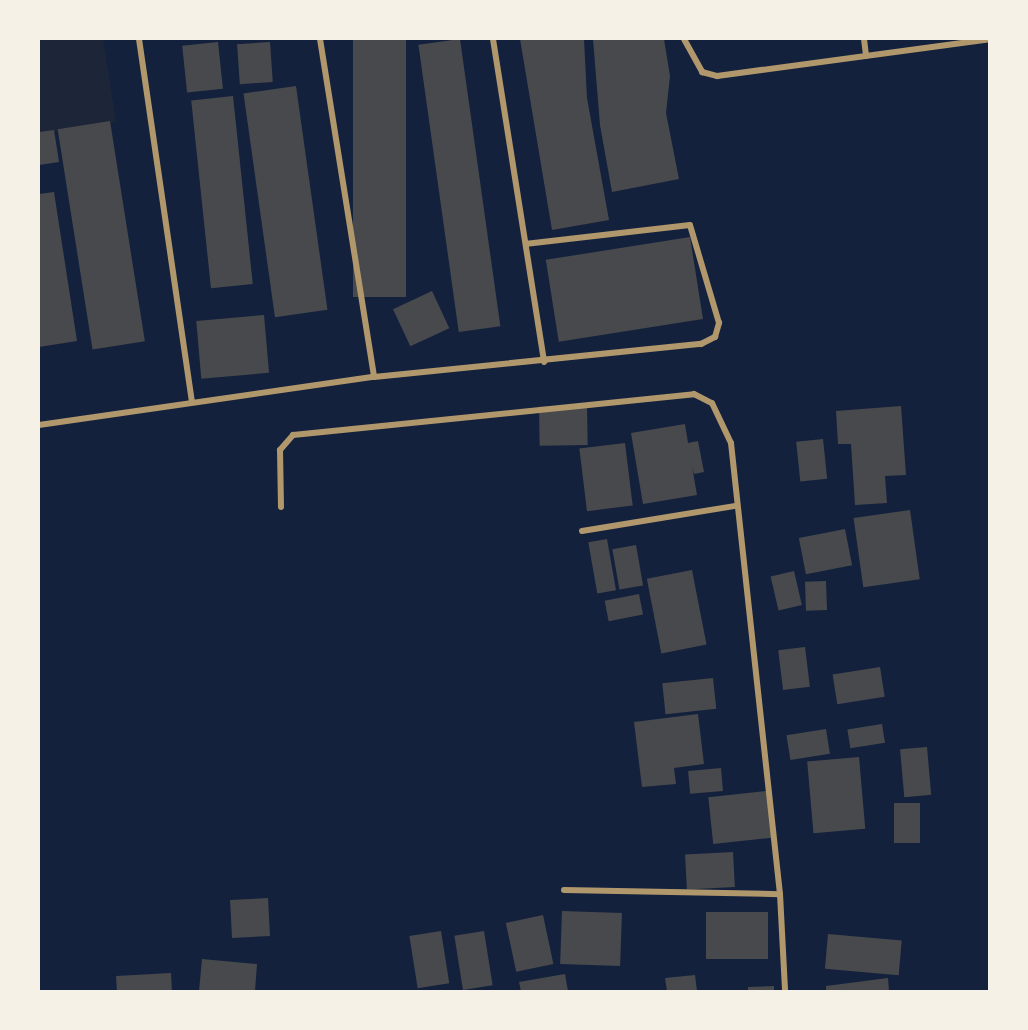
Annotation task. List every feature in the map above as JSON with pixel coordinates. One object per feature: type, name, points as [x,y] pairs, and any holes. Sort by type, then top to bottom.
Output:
[{"type":"street","points":[[140,39],[192,401]]},
{"type":"street","points":[[320,39],[374,376]]},
{"type":"street","points":[[493,39],[544,362]]},
{"type":"street","points":[[684,39],[702,72],[717,76],[989,39]]},
{"type":"street","points":[[864,39],[866,56]]},
{"type":"street","points":[[39,425],[374,376],[544,362],[701,344],[715,337],[719,323],[690,225],[527,244]]},
{"type":"street","points":[[281,507],[280,450],[293,435],[694,394],[712,403],[731,443],[734,506],[780,894],[785,991]]},
{"type":"street","points":[[582,531],[734,506]]},
{"type":"street","points":[[564,890],[780,894]]},
{"type":"shaded area","points":[[39,39],[103,39],[116,122],[39,134]]},
{"type":"building","points":[[353,39],[406,39],[406,297],[353,297]]},
{"type":"building","points":[[460,39],[500,326],[459,332],[418,45]]},
{"type":"building","points":[[520,39],[584,39],[587,98],[609,220],[552,230]]},
{"type":"building","points":[[593,39],[664,39],[670,76],[666,113],[679,179],[612,192],[600,125]]},
{"type":"building","points":[[218,42],[223,89],[187,93],[182,46]]},
{"type":"building","points":[[270,42],[273,82],[240,84],[237,44]]},
{"type":"building","points":[[296,86],[327,310],[275,317],[244,93]]},
{"type":"building","points":[[233,96],[253,284],[211,288],[191,100]]},
{"type":"building","points":[[110,121],[145,341],[93,350],[58,129]]},
{"type":"building","points":[[54,130],[59,162],[39,165],[39,132]]},
{"type":"building","points":[[54,192],[77,341],[39,347],[39,194]]},
{"type":"building","points":[[690,237],[703,319],[559,342],[546,260]]},
{"type":"building","points":[[432,291],[449,328],[410,346],[393,309]]},
{"type":"building","points":[[264,315],[269,373],[201,379],[196,321]]},
{"type":"building","points":[[587,406],[588,445],[540,446],[539,407]]},
{"type":"building","points":[[901,406],[906,475],[885,476],[887,503],[855,505],[851,444],[838,444],[836,411]]},
{"type":"building","points":[[685,424],[688,443],[698,441],[704,472],[694,474],[692,466],[697,495],[643,504],[631,433]]},
{"type":"building","points":[[823,439],[827,479],[800,482],[796,442]]},
{"type":"building","points":[[625,443],[633,506],[587,511],[579,449]]},
{"type":"building","points":[[910,510],[920,579],[863,587],[854,518]]},
{"type":"building","points":[[845,529],[852,565],[806,574],[799,538]]},
{"type":"building","points":[[607,539],[616,590],[597,594],[588,542]]},
{"type":"building","points":[[636,545],[643,585],[619,590],[612,549]]},
{"type":"building","points":[[692,570],[707,645],[661,653],[647,579]]},
{"type":"building","points":[[794,571],[802,605],[778,611],[771,576]]},
{"type":"building","points":[[826,581],[827,610],[806,611],[805,582]]},
{"type":"building","points":[[639,594],[643,615],[609,621],[605,601]]},
{"type":"building","points":[[805,647],[810,687],[783,690],[778,650]]},
{"type":"building","points":[[880,667],[885,697],[837,704],[833,675]]},
{"type":"building","points":[[713,678],[716,709],[666,714],[662,683]]},
{"type":"building","points":[[698,714],[704,764],[674,768],[676,784],[642,787],[634,722]]},
{"type":"building","points":[[882,724],[885,743],[850,748],[847,729]]},
{"type":"building","points":[[826,729],[830,754],[790,760],[786,735]]},
{"type":"building","points":[[927,747],[931,795],[904,797],[900,749]]},
{"type":"building","points":[[859,757],[865,829],[813,833],[807,762]]},
{"type":"building","points":[[721,768],[723,791],[690,794],[688,771]]},
{"type":"building","points":[[767,791],[772,838],[713,844],[708,797]]},
{"type":"building","points":[[894,803],[920,803],[920,843],[894,843]]},
{"type":"building","points":[[733,852],[735,887],[687,889],[685,855]]},
{"type":"building","points":[[268,898],[270,936],[232,938],[230,900]]},
{"type":"building","points":[[562,911],[622,913],[620,966],[560,964]]},
{"type":"building","points":[[706,912],[768,912],[768,959],[706,959]]},
{"type":"building","points":[[543,915],[553,964],[516,972],[506,923]]},
{"type":"building","points":[[441,931],[449,983],[418,988],[409,936]]},
{"type":"building","points":[[484,931],[493,985],[463,990],[454,936]]},
{"type":"building","points":[[828,934],[902,940],[899,975],[825,969]]},
{"type":"building","points":[[202,959],[257,964],[255,991],[199,991]]},
{"type":"building","points":[[171,973],[172,991],[117,991],[116,976]]},
{"type":"building","points":[[565,974],[568,991],[521,991],[519,982]]},
{"type":"building","points":[[695,975],[697,991],[667,991],[665,978]]},
{"type":"building","points":[[888,978],[889,991],[826,991],[826,986]]},
{"type":"building","points":[[774,986],[774,991],[748,991],[748,987]]}]
